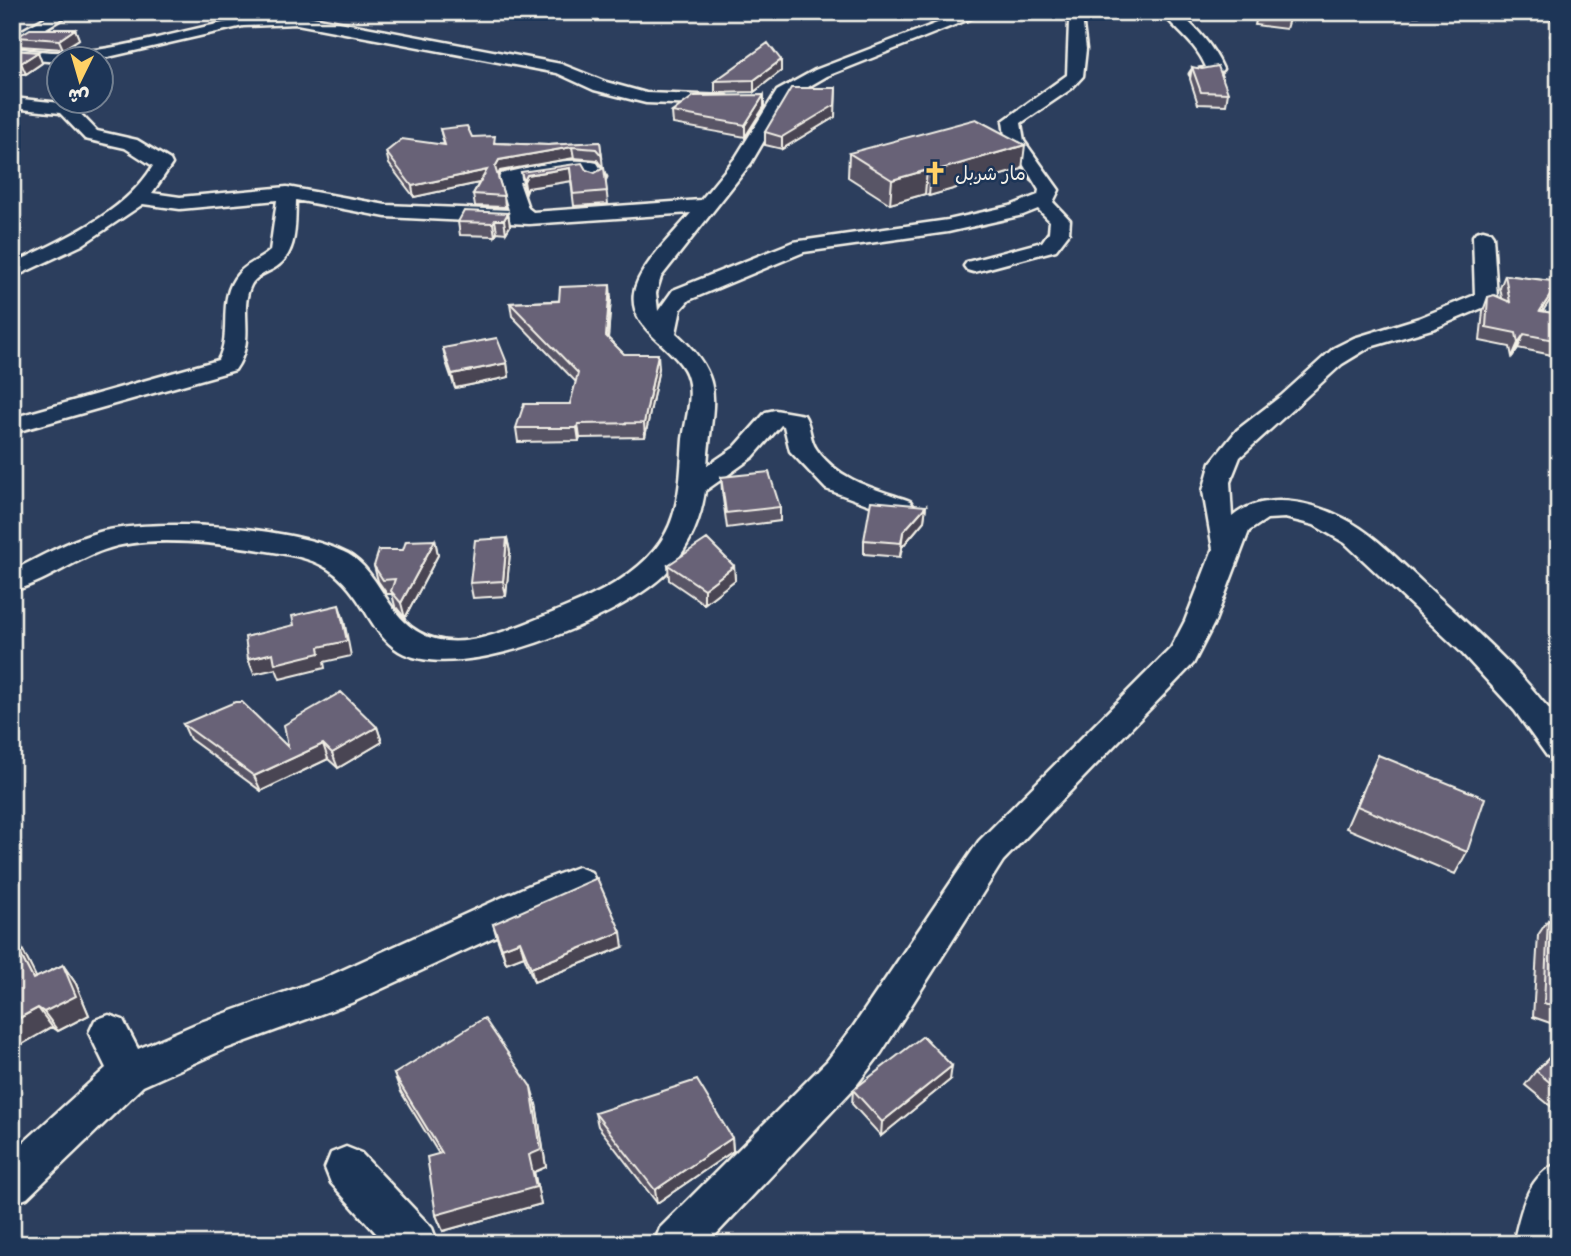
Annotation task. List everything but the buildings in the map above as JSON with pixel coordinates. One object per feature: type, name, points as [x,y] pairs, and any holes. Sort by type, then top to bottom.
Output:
[{"type":"street","points":[[40,26],[51,12]]},
{"type":"street","points":[[12,43],[66,12]]},
{"type":"street","points":[[203,28],[199,24],[223,12]]},
{"type":"street","points":[[12,582],[92,544],[134,534],[217,537],[295,547],[313,550],[341,562],[352,572],[395,633],[413,643],[437,651],[466,651],[530,634],[597,605],[643,579],[665,558],[686,520],[692,488],[699,380],[684,355],[648,316],[643,294],[652,276],[744,159],[773,98],[821,72],[980,12]]},
{"type":"street","points":[[664,334],[670,308],[681,295],[785,251],[817,243],[905,234],[1000,216],[1047,198],[1049,190],[1024,151],[1015,144],[1012,121],[1037,102],[1069,84],[1075,76],[1077,20],[1064,12]]},
{"type":"street","points":[[1168,12],[1193,34],[1210,55],[1215,69],[1198,74]]},
{"type":"street","points":[[1243,12],[1273,15],[1303,12]]},
{"type":"street","points":[[1543,12],[1559,16]]},
{"type":"street","points":[[12,53],[40,57],[87,56],[170,39],[203,28],[267,18],[307,20],[561,69],[600,86],[646,98],[685,101],[738,100]]},
{"type":"street","points":[[12,103],[65,108],[91,135],[131,144],[154,156],[162,166],[136,197],[93,230],[12,272]]},
{"type":"street","points":[[524,217],[519,211],[509,178],[590,166],[597,177]]},
{"type":"street","points":[[136,197],[180,203],[287,193],[386,211],[550,218],[706,206]]},
{"type":"street","points":[[12,426],[227,365],[235,354],[239,287],[255,267],[273,260],[281,252],[287,193]]},
{"type":"street","points":[[974,266],[1049,246],[1059,233],[1060,220],[1042,202]]},
{"type":"street","points":[[1227,551],[1218,508],[1217,486],[1220,470],[1228,455],[1341,353],[1365,341],[1427,323],[1486,298],[1483,236]]},
{"type":"street","points":[[692,488],[744,452],[775,416],[795,420],[803,451],[835,483],[901,507]]},
{"type":"street","points":[[676,1244],[841,1074],[867,1040],[991,851],[1182,656],[1193,639],[1239,525],[1271,509],[1317,516],[1336,525],[1367,547],[1496,666],[1534,710],[1559,747]]},
{"type":"street","points":[[12,1183],[129,1073],[212,1036],[337,991],[578,882]]},
{"type":"street","points":[[109,1033],[129,1073]]},
{"type":"street","points":[[346,1168],[416,1244]]},
{"type":"street","points":[[1535,1244],[1545,1205],[1559,1184]]},
{"type":"place","name":"مار شربل","points":[[935,173]]}]
